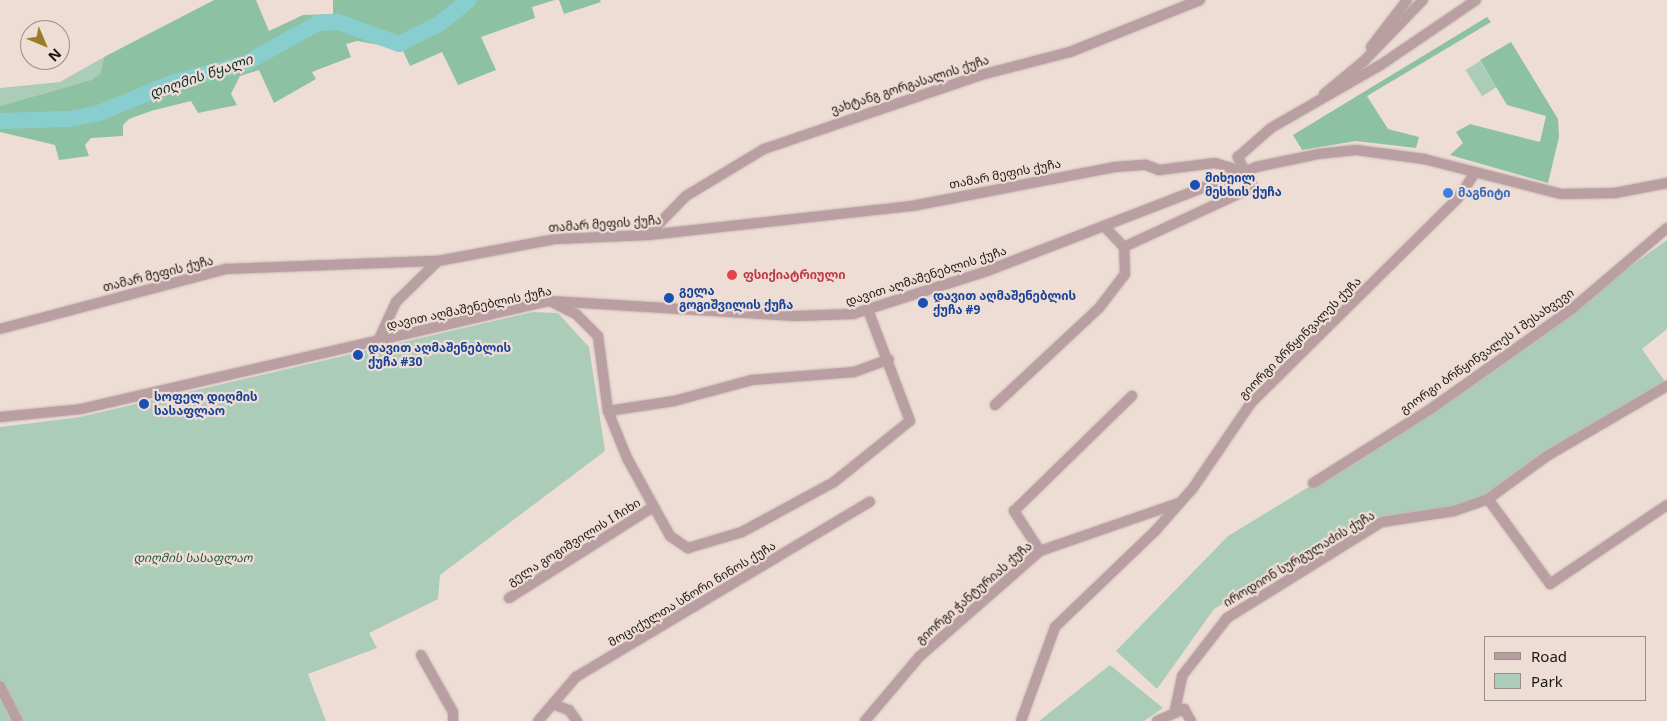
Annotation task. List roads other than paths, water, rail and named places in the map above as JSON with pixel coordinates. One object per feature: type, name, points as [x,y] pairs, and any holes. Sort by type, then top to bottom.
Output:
[{"type":"street","name":"ვახტანგ გორგასალის ქუჩა","points":[[648,235],[686,196],[764,149],[980,75],[1070,52],[1200,0]]},
{"type":"street","points":[[1314,104],[1344,74],[1407,0]]},
{"type":"street","points":[[1344,74],[1364,61],[1423,0]]},
{"type":"street","points":[[1124,247],[1253,187],[1238,156],[1271,128],[1314,104],[1476,0]]},
{"type":"street","name":"დავით აღმაშენებლის ქუჩა","points":[[0,417],[81,409],[550,301],[836,317],[868,310],[1279,161],[1356,150],[1424,159],[1474,174],[1562,194],[1615,193],[1667,183]]},
{"type":"street","name":"თამარ მეფის ქუჩა","points":[[0,329],[226,269],[438,261],[556,239],[648,235],[912,206],[1114,167],[1146,165],[1159,170],[1215,163],[1245,172]]},
{"type":"street","name":"გიორგი ბრწყინვალეს ქუჩა","points":[[1021,721],[1055,627],[1182,502],[1251,403],[1458,198],[1474,174]]},
{"type":"street","points":[[995,405],[1099,308],[1125,274],[1124,247],[1104,226]]},
{"type":"street","name":"გიორგი ბრწყინვალეს I შესახვევი","points":[[1312,483],[1432,408],[1565,313],[1667,228]]},
{"type":"street","points":[[378,341],[396,302],[438,261]]},
{"type":"street","points":[[550,301],[576,314],[598,336],[608,411],[653,507],[670,536],[688,548],[742,532],[834,482],[912,418],[868,310]]},
{"type":"street","points":[[608,411],[674,401],[752,380],[854,372],[889,359]]},
{"type":"street","name":"იროდიონ სურგულაძის ქუჩა","points":[[1175,710],[1182,676],[1227,618],[1382,522],[1454,511],[1488,499],[1547,456],[1667,386]]},
{"type":"street","points":[[1040,551],[1014,511],[1132,396]]},
{"type":"street","points":[[1488,499],[1550,584],[1667,505]]},
{"type":"street","name":"მოციქულთა სწორი ნინოს ქუჩა","points":[[538,721],[556,705],[576,677],[870,502]]},
{"type":"street","name":"გიორგი ჭანტურიას ქუჩა","points":[[865,721],[919,657],[1040,551],[1182,502]]},
{"type":"street","name":"გელა გოგიშვილის I ჩიხი","points":[[509,598],[653,507]]},
{"type":"street","points":[[421,655],[453,712],[453,721]]},
{"type":"street","points":[[0,686],[18,721]]},
{"type":"street","points":[[556,705],[569,710],[576,721]]},
{"type":"street","points":[[1157,721],[1175,710],[1184,709],[1191,721]]},
{"type":"waterway","name":"დიღმის წყალი","points":[[0,121],[69,119],[99,113],[175,82],[246,63],[318,23],[338,22],[399,44],[439,24],[469,0]]},
{"type":"place","name":"მიხეილ მესხის ქუჩა","points":[[1195,185]]},
{"type":"place","name":"მაგნიტი","points":[[1448,193]]},
{"type":"place","name":"ფსიქიატრიული","points":[[732,275]]},
{"type":"place","name":"გელა გოგიშვილის ქუჩა","points":[[669,298]]},
{"type":"place","name":"დავით აღმაშენებლის ქუჩა #9","points":[[923,303]]},
{"type":"place","name":"დავით აღმაშენებლის ქუჩა #30","points":[[358,355]]},
{"type":"place","name":"სოფელ დიღმის სასაფლაო","points":[[144,404]]},
{"type":"park label","name":"დიღმის სასაფლაო","points":[[193,558]]}]
